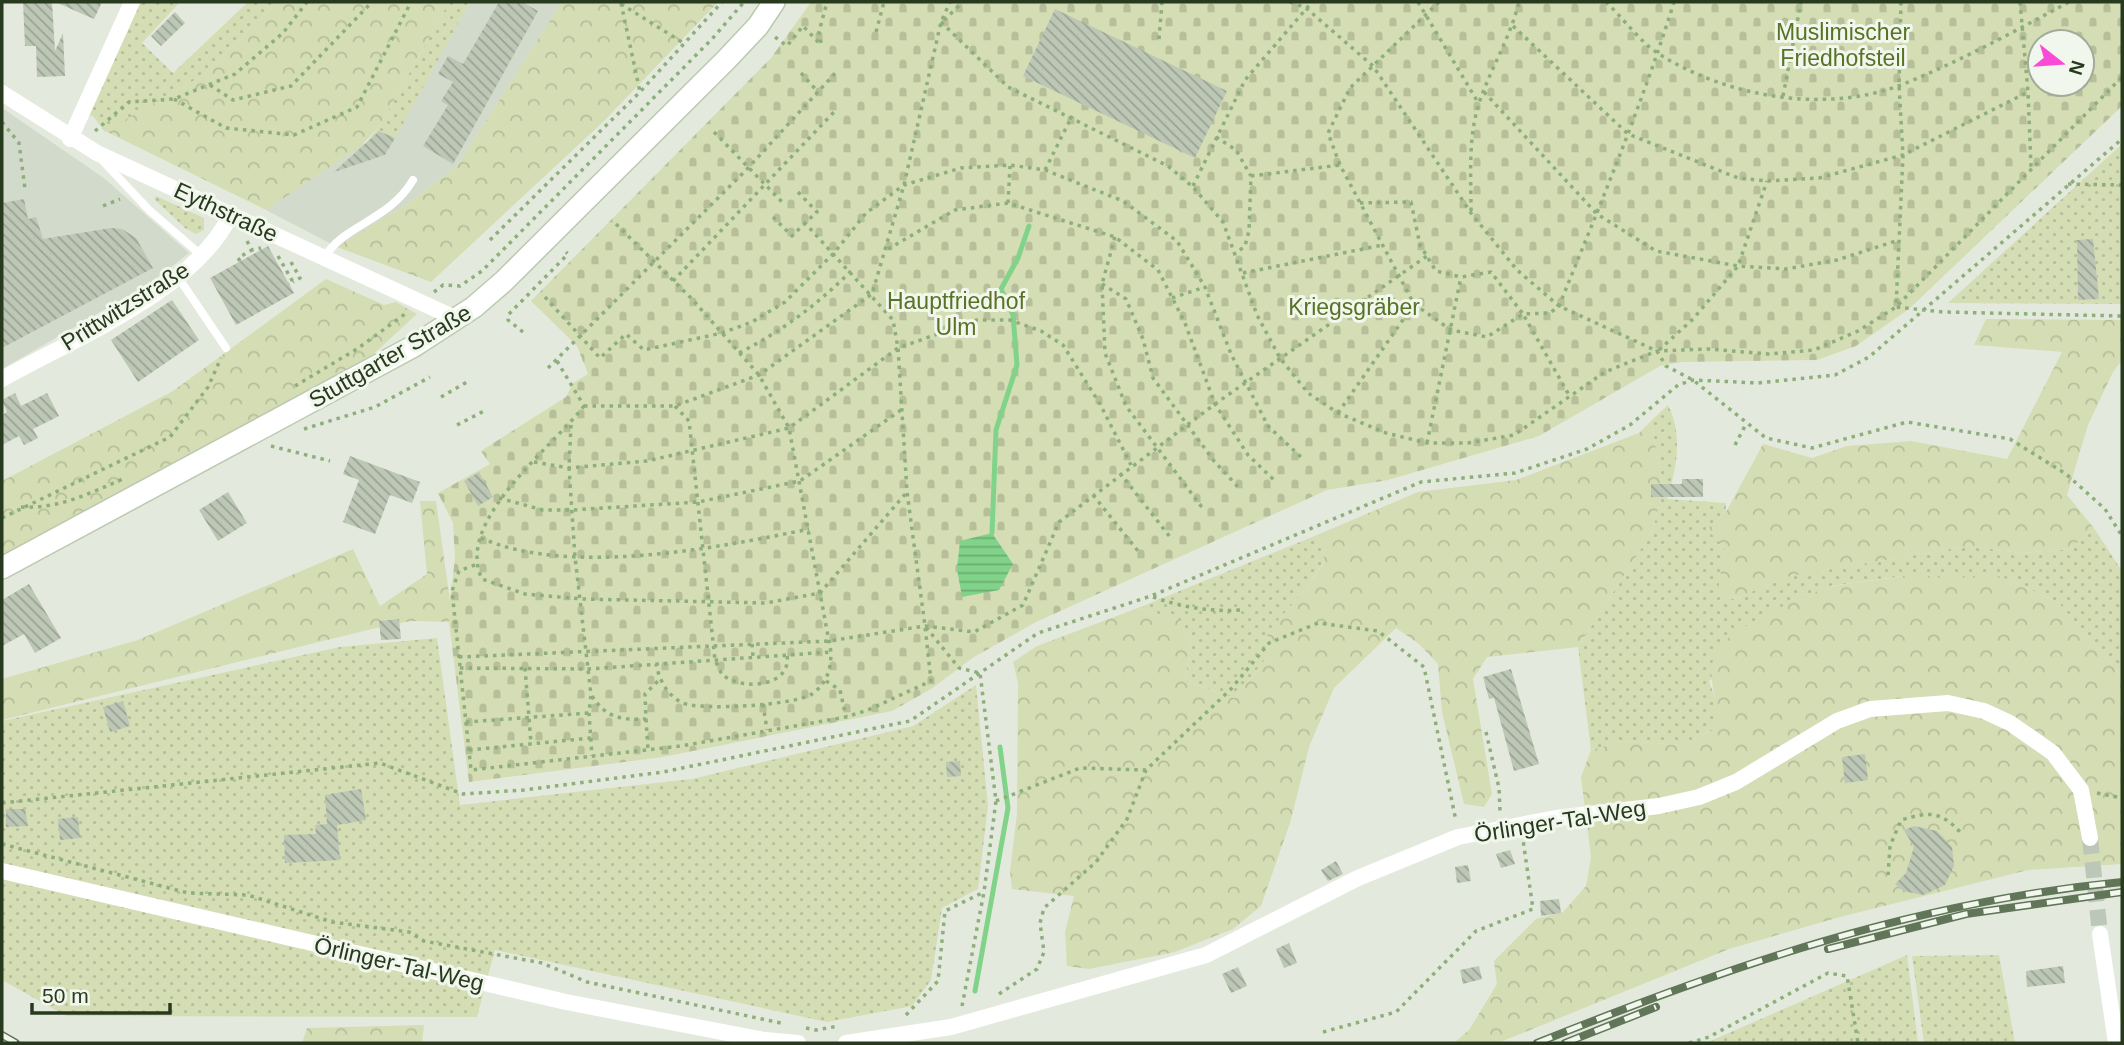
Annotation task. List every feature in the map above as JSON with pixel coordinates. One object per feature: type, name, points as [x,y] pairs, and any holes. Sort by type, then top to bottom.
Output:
[{"type":"main road","name":"Stuttgarter Straße","points":[[2,569],[414,346],[457,319],[498,288],[758,26],[774,2]]},
{"type":"street","points":[[75,141],[132,2]]},
{"type":"street","name":"Eythstraße","points":[[2,93],[96,153],[457,319]]},
{"type":"street","name":"Prittwitzstraße","points":[[2,379],[127,310],[178,277],[204,257],[231,214]]},
{"type":"street","name":"Örlinger-Tal-Weg","points":[[846,1043],[951,1027],[1206,955],[1358,878],[1458,837],[1500,827],[1659,806],[1699,797],[1736,782],[1837,720],[1870,709],[1907,704],[1948,703],[1984,711],[2001,719],[2053,753],[2081,790],[2090,838]]},
{"type":"street","name":"Örlinger-Tal-Weg","points":[[2,871],[506,989],[764,1040],[801,1035]]},
{"type":"street","points":[[2100,934],[2116,1043]]},
{"type":"lane","points":[[96,153],[132,194],[204,257]]},
{"type":"lane","points":[[325,257],[331,246],[343,237],[394,206],[413,180]]},
{"type":"lane","points":[[178,277],[226,348]]},
{"type":"path","points":[[75,141],[129,102],[174,99],[235,74],[283,33],[307,2]]},
{"type":"path","points":[[209,85],[233,100],[291,86],[372,2]]},
{"type":"path","points":[[174,99],[226,128],[294,135],[357,107],[411,2]]},
{"type":"path","points":[[490,240],[640,92],[722,2]]},
{"type":"path","points":[[285,391],[357,349],[443,285],[460,286],[482,271],[712,38],[744,2]]},
{"type":"path","points":[[758,26],[788,46],[803,26],[821,46],[820,32],[827,2]]},
{"type":"path","points":[[876,32],[884,2]]},
{"type":"path","points":[[584,406],[675,406],[759,375],[872,295],[904,185],[941,23],[950,2]]},
{"type":"path","points":[[941,23],[963,2]]},
{"type":"path","points":[[1159,39],[1162,2]]},
{"type":"path","points":[[1290,2],[1306,8],[1373,66],[1471,213],[1517,270],[1559,306],[1657,351],[1708,349],[1769,354],[1815,350],[1857,331],[1896,307],[2122,77]]},
{"type":"path","points":[[1193,187],[1245,80],[1312,2]]},
{"type":"path","points":[[1418,2],[1479,104]]},
{"type":"path","points":[[1440,2],[1350,88],[1328,133],[1340,164],[1414,303],[1451,330],[1488,337],[1523,314],[1550,313],[1559,306],[1628,134],[1674,2]]},
{"type":"path","points":[[1471,213],[1471,145],[1479,104],[1513,26],[1519,2]]},
{"type":"path","points":[[1606,2],[1658,54],[1723,86],[1783,96],[1836,99],[1899,85],[2023,27],[2069,2]]},
{"type":"path","points":[[1783,96],[1801,2]]},
{"type":"path","points":[[1896,307],[1903,155],[1899,85],[1901,2]]},
{"type":"path","points":[[2020,2],[2026,66]]},
{"type":"path","points":[[621,3],[684,44]]},
{"type":"path","points":[[621,3],[640,92]]},
{"type":"path","points":[[941,23],[1008,87],[1072,116],[1168,166],[1193,187],[1223,222],[1257,315],[1280,358],[1308,393],[1338,413],[1386,433],[1427,443],[1468,443],[1514,435],[1605,372],[1657,351],[1693,319],[1738,266],[1767,181]]},
{"type":"path","points":[[1513,26],[1628,134],[1738,178],[1767,181],[1819,178],[1903,155],[2026,93]]},
{"type":"path","points":[[548,368],[748,168],[838,70]]},
{"type":"path","points":[[801,73],[818,92]]},
{"type":"path","points":[[1484,92],[1597,214],[1656,251],[1738,266],[1786,269],[1837,260],[1899,240]]},
{"type":"path","points":[[2028,98],[2031,167]]},
{"type":"path","points":[[673,281],[835,111]]},
{"type":"path","points":[[1045,170],[1072,116]]},
{"type":"path","points":[[2,122],[19,144],[25,189]]},
{"type":"path","points":[[714,132],[785,205]]},
{"type":"path","points":[[1216,137],[1236,150],[1251,176],[1249,231],[1245,246],[1235,254]]},
{"type":"path","points":[[2,803],[380,763],[463,794],[524,790],[663,772],[910,721],[1038,633],[1151,596],[1421,482],[1515,473],[1587,449],[1630,425],[1678,385],[1693,380],[1758,383],[1835,375],[1869,357],[2122,139]]},
{"type":"path","points":[[1251,176],[1340,164]]},
{"type":"path","points":[[1008,203],[1010,165]]},
{"type":"path","points":[[545,297],[600,358],[626,334],[644,350],[722,333],[752,322],[785,302],[834,253],[866,213],[904,185],[961,168],[1010,165],[1045,170],[1123,201],[1177,241],[1205,287],[1245,383],[1268,426],[1303,459]]},
{"type":"path","points":[[2068,184],[2122,185]]},
{"type":"path","points":[[773,217],[792,236],[817,212],[798,192]]},
{"type":"path","points":[[103,206],[132,194]]},
{"type":"path","points":[[1360,203],[1411,202],[1420,245],[1436,271],[1461,277],[1491,272],[1523,314],[1569,395]]},
{"type":"path","points":[[886,250],[955,210],[1008,203],[1115,237],[1158,270],[1185,323],[1215,404],[1248,455],[1274,480]]},
{"type":"path","points":[[475,565],[459,571],[452,591],[471,770],[648,750],[846,717],[931,681],[907,492],[898,348],[892,320],[851,271],[805,223]]},
{"type":"path","points":[[616,224],[673,281],[759,375],[789,428],[831,652],[826,681],[810,696],[763,704],[716,707],[682,703],[659,680],[656,664]]},
{"type":"path","points":[[1115,237],[1102,284],[1105,353],[1126,406],[1204,510]]},
{"type":"path","points":[[248,244],[252,250]]},
{"type":"path","points":[[1243,273],[1383,245]]},
{"type":"path","points":[[240,261],[238,258],[252,250],[263,248]]},
{"type":"path","points":[[271,251],[278,255],[293,282],[289,284]]},
{"type":"path","points":[[523,332],[508,320],[508,315],[568,254],[566,252]]},
{"type":"path","points":[[459,657],[829,641],[925,626],[974,632],[1023,605],[1059,522],[1130,465],[1427,256]]},
{"type":"path","points":[[739,353],[786,328],[823,299],[851,271]]},
{"type":"path","points":[[1427,443],[1461,277]]},
{"type":"path","points":[[1102,284],[1126,299],[1143,339],[1153,378],[1214,461],[1239,488]]},
{"type":"path","points":[[1172,298],[1205,287]]},
{"type":"path","points":[[1338,413],[1414,303]]},
{"type":"path","points":[[1896,307],[2122,316]]},
{"type":"path","points":[[534,462],[569,468],[647,461],[789,428],[898,348],[977,320],[1017,320],[1063,345],[1100,404],[1130,465]]},
{"type":"path","points":[[2,519],[21,507],[170,437],[208,387],[226,348]]},
{"type":"path","points":[[1657,351],[1666,366],[1693,380],[1766,438],[1812,448],[1907,422],[2010,439],[2066,474],[2105,509],[2122,536]]},
{"type":"path","points":[[557,360],[584,406]]},
{"type":"path","points":[[295,431],[375,407],[430,377]]},
{"type":"path","points":[[441,397],[467,382]]},
{"type":"path","points":[[584,406],[499,498],[481,538],[475,565],[482,579],[494,586],[526,594],[582,599],[765,603],[820,593],[907,492]]},
{"type":"path","points":[[675,406],[689,421],[694,450],[715,660],[722,674],[742,683],[773,681],[784,674],[788,664],[787,655]]},
{"type":"path","points":[[457,425],[486,410]]},
{"type":"path","points":[[499,498],[543,509],[572,510],[698,502],[800,481],[901,410]]},
{"type":"path","points":[[571,423],[569,468],[575,557],[582,599],[591,695],[589,713],[593,756]]},
{"type":"path","points":[[1735,445],[1746,424]]},
{"type":"path","points":[[278,441],[269,446],[330,461]]},
{"type":"path","points":[[1120,473],[1170,537]]},
{"type":"path","points":[[21,507],[46,508],[71,502],[133,474]]},
{"type":"path","points":[[1093,495],[1138,551]]},
{"type":"path","points":[[481,538],[529,555],[575,557],[705,550],[809,529]]},
{"type":"path","points":[[1151,596],[1179,606],[1217,611],[1240,610]]},
{"type":"path","points":[[995,997],[1037,969],[1044,952],[1040,923],[1044,908],[1096,862],[1126,819],[1146,770],[1231,689],[1269,643],[1318,623],[1378,631],[1424,667],[1458,837]]},
{"type":"path","points":[[925,626],[959,668],[979,673]]},
{"type":"path","points":[[752,644],[753,657]]},
{"type":"path","points":[[460,668],[588,669],[831,652]]},
{"type":"path","points":[[525,668],[531,744]]},
{"type":"path","points":[[974,1007],[962,1010],[984,892],[996,801],[979,673]]},
{"type":"path","points":[[648,750],[645,694],[659,680]]},
{"type":"path","points":[[826,681],[840,690],[846,717]]},
{"type":"path","points":[[591,695],[611,716],[624,720],[646,719]]},
{"type":"path","points":[[763,704],[767,731]]},
{"type":"path","points":[[466,722],[589,713]]},
{"type":"path","points":[[1486,732],[1499,788],[1500,827]]},
{"type":"path","points":[[469,750],[591,738]]},
{"type":"path","points":[[996,801],[1080,768],[1146,770]]},
{"type":"path","points":[[2081,790],[2122,798]]},
{"type":"path","points":[[1888,875],[1890,846],[1901,820],[1924,813],[1947,818],[1963,835]]},
{"type":"path","points":[[1323,1032],[1396,1012],[1476,931],[1533,909],[1521,825]]},
{"type":"path","points":[[2,844],[188,893],[248,895],[332,922],[409,932],[424,941],[541,963],[587,982],[790,1025]]},
{"type":"path","points":[[895,1017],[908,1015],[938,981],[945,911],[984,892]]},
{"type":"path","points":[[1689,1043],[1709,1037],[1828,973],[1847,975],[1858,1043]]},
{"type":"path","points":[[801,1035],[843,1026]]},
{"type":"shaded area","points":[[470,2],[562,2],[457,166],[409,203],[337,247],[266,210],[364,143],[370,160],[385,155]]},
{"type":"shaded area","points":[[2,108],[104,178],[189,253],[152,282],[2,369]]},
{"type":"shaded area","points":[[992,533],[1013,564],[999,590],[962,597],[957,569],[960,541]]},
{"type":"green space","points":[[134,2],[180,2],[142,43],[173,73],[248,2],[278,2],[202,76],[105,132],[93,116],[82,114]]},
{"type":"green space","points":[[278,2],[449,2],[379,127],[362,145],[266,210],[105,131],[202,76]]},
{"type":"green space","points":[[449,2],[470,2],[395,138],[379,131],[366,143],[379,127]]},
{"type":"green space","points":[[562,2],[718,2],[603,122],[431,282],[337,247],[409,203],[457,166]]},
{"type":"green space","name":"Hauptfriedhof Ulm","points":[[811,2],[2122,2],[2122,106],[1909,309],[1856,346],[1817,360],[1682,362],[1660,366],[1539,436],[1388,480],[1327,490],[1036,622],[974,657],[931,689],[892,711],[663,757],[469,782],[448,614],[455,559],[453,523],[438,493],[490,464],[481,451],[566,397],[573,383],[588,374],[577,346],[531,301],[771,58]]},
{"type":"green space","points":[[2122,144],[2122,304],[1948,303]]},
{"type":"green space","points":[[156,196],[204,218],[204,230],[196,234],[185,228],[154,199]]},
{"type":"green space","points":[[326,279],[384,305],[396,302],[417,314],[368,359],[2,557],[2,481],[173,391]]},
{"type":"green space","points":[[1986,319],[2122,320],[2122,360],[2113,372],[2088,425],[2067,495],[2094,528],[2070,549],[2020,553],[1969,546],[1790,576],[1734,599],[1717,596],[1725,548],[1707,529],[1726,512],[1763,444],[1812,458],[1847,446],[1911,441],[2007,459],[2062,352],[1974,345]]},
{"type":"green space","points":[[1668,405],[1676,428],[1677,451],[1667,499],[1726,503],[1726,512],[1707,529],[1725,548],[1718,596],[1734,599],[1789,576],[1969,546],[2020,553],[2070,549],[2094,528],[2122,571],[2122,677],[2058,602],[2000,576],[1903,576],[1831,586],[1709,681],[1720,712],[1714,730],[1681,745],[1624,741],[1591,750],[1578,647],[1653,530],[1663,487],[1651,421]]},
{"type":"green space","points":[[1651,421],[1663,487],[1653,530],[1578,647],[1487,657],[1473,679],[1492,794],[1484,807],[1464,804],[1442,712],[1438,664],[1419,644],[1396,628],[1334,688],[1309,747],[1291,820],[1261,906],[1233,929],[1175,952],[1089,969],[1067,966],[1065,932],[1074,896],[1012,889],[1010,871],[1017,814],[1018,683],[1013,662],[1037,646],[1138,608],[1179,620],[1191,643],[1185,681],[1235,698],[1269,654],[1267,633],[1306,589],[1325,561],[1317,535],[1418,492],[1516,480],[1639,433]]},
{"type":"green space","points":[[420,501],[436,501],[453,622],[411,621],[376,628],[2,720],[2,679],[138,640],[353,549],[380,606],[427,574]]},
{"type":"green space","points":[[1317,535],[1325,560],[1306,589],[1267,633],[1269,654],[1235,698],[1185,681],[1191,643],[1179,620],[1138,608]]},
{"type":"green space","points":[[1903,576],[2000,576],[2058,602],[2122,677],[2122,864],[2028,870],[1840,917],[1729,949],[1498,1043],[1454,1043],[1469,1030],[1497,984],[1494,961],[1536,919],[1563,912],[1586,886],[1591,857],[1581,777],[1591,750],[1624,741],[1681,745],[1714,730],[1716,710],[1711,674],[1715,653],[1721,644],[1750,623],[1823,589]]},
{"type":"green space","points":[[437,638],[460,805],[692,779],[913,726],[976,685],[988,806],[978,889],[942,908],[931,980],[912,1006],[827,1022],[495,950],[477,1017],[66,1016],[2,980],[2,721],[340,647]]},
{"type":"green space","points":[[1907,955],[1918,1043],[1706,1043]]},
{"type":"green space","points":[[1999,955],[2015,1043],[1924,1043],[1912,956]]},
{"type":"green space","points":[[424,1025],[422,1043],[302,1043],[307,1028]]},
{"type":"building","points":[[23,2],[52,2],[55,51],[63,33],[65,76],[37,77],[36,46],[25,46]]},
{"type":"building","points":[[55,2],[102,2],[94,19]]},
{"type":"building","points":[[499,2],[522,2],[538,11],[453,164],[423,146],[448,105],[441,101],[453,82],[438,74],[448,56],[463,64]]},
{"type":"building","points":[[1055,9],[1227,91],[1195,158],[1023,76]]},
{"type":"building","points":[[175,12],[185,23],[161,46],[151,36]]},
{"type":"building","points":[[379,131],[395,138],[385,155],[334,172]]},
{"type":"building","points":[[24,199],[28,219],[36,217],[43,239],[111,228],[122,229],[136,238],[153,268],[2,348],[2,203]]},
{"type":"building","points":[[2093,239],[2099,299],[2078,300],[2077,240]]},
{"type":"building","points":[[268,246],[294,293],[236,325],[210,278]]},
{"type":"building","points":[[172,300],[199,340],[138,382],[111,340]]},
{"type":"building","points":[[15,393],[21,406],[47,393],[59,416],[33,429],[38,438],[24,445],[19,436],[2,445],[2,415],[7,412],[2,400]]},
{"type":"building","points":[[350,456],[420,482],[412,503],[390,495],[375,534],[343,522],[359,480],[343,474]]},
{"type":"building","points":[[479,472],[493,497],[478,506],[464,481]]},
{"type":"building","points":[[1682,479],[1703,479],[1703,497],[1651,497],[1651,484],[1682,484]]},
{"type":"building","points":[[228,492],[247,523],[218,541],[199,510]]},
{"type":"building","points":[[29,584],[61,638],[35,653],[24,634],[2,646],[2,600]]},
{"type":"building","points":[[399,619],[401,639],[381,640],[379,621]]},
{"type":"building","points":[[1511,669],[1539,764],[1514,771],[1494,698],[1489,699],[1483,677]]},
{"type":"building","points":[[123,701],[130,726],[110,732],[103,707]]},
{"type":"building","points":[[1865,754],[1868,780],[1845,783],[1842,757]]},
{"type":"building","points":[[960,761],[961,776],[947,777],[946,762]]},
{"type":"building","points":[[361,789],[366,820],[337,825],[340,860],[285,863],[284,835],[316,834],[315,825],[327,824],[325,795]]},
{"type":"building","points":[[6,809],[25,809],[28,826],[6,827]]},
{"type":"building","points":[[78,817],[80,838],[60,840],[58,819]]},
{"type":"building","points":[[1914,826],[1937,831],[1952,847],[1954,866],[1945,885],[1923,895],[1903,891],[1895,884],[1906,873],[1914,847],[1904,830]]},
{"type":"building","points":[[1510,850],[1515,864],[1501,868],[1496,854]]},
{"type":"building","points":[[1336,861],[1343,874],[1328,881],[1321,870]]},
{"type":"building","points":[[1468,865],[1471,881],[1457,883],[1455,867]]},
{"type":"building","points":[[1559,899],[1561,913],[1541,916],[1540,901]]},
{"type":"building","points":[[1289,943],[1297,963],[1284,968],[1276,949]]},
{"type":"building","points":[[1479,966],[1482,979],[1463,984],[1460,970]]},
{"type":"building","points":[[2063,966],[2065,983],[2027,987],[2026,971]]},
{"type":"building","points":[[1238,967],[1247,986],[1231,993],[1222,974]]},
{"type":"waterway","points":[[992,533],[996,430],[1017,365],[1013,315],[1001,289],[1018,258],[1029,226]]},
{"type":"waterway","points":[[975,991],[1008,808],[1000,747]]},
{"type":"tunnel","points":[[2090,838],[2100,934]]},
{"type":"railway","points":[[1537,1043],[1680,988],[1824,941],[1970,905],[2122,882]]},
{"type":"railway","points":[[1828,949],[1966,914],[2122,892]]},
{"type":"railway","points":[[1565,1043],[1656,1007]]},
{"type":"railway","points":[[2,1035],[16,1043]]},
{"type":"park label","name":"Muslimischer Friedhofsteil","points":[[1843,45]]},
{"type":"park label","name":"Kriegsgräber","points":[[1354,307]]}]
